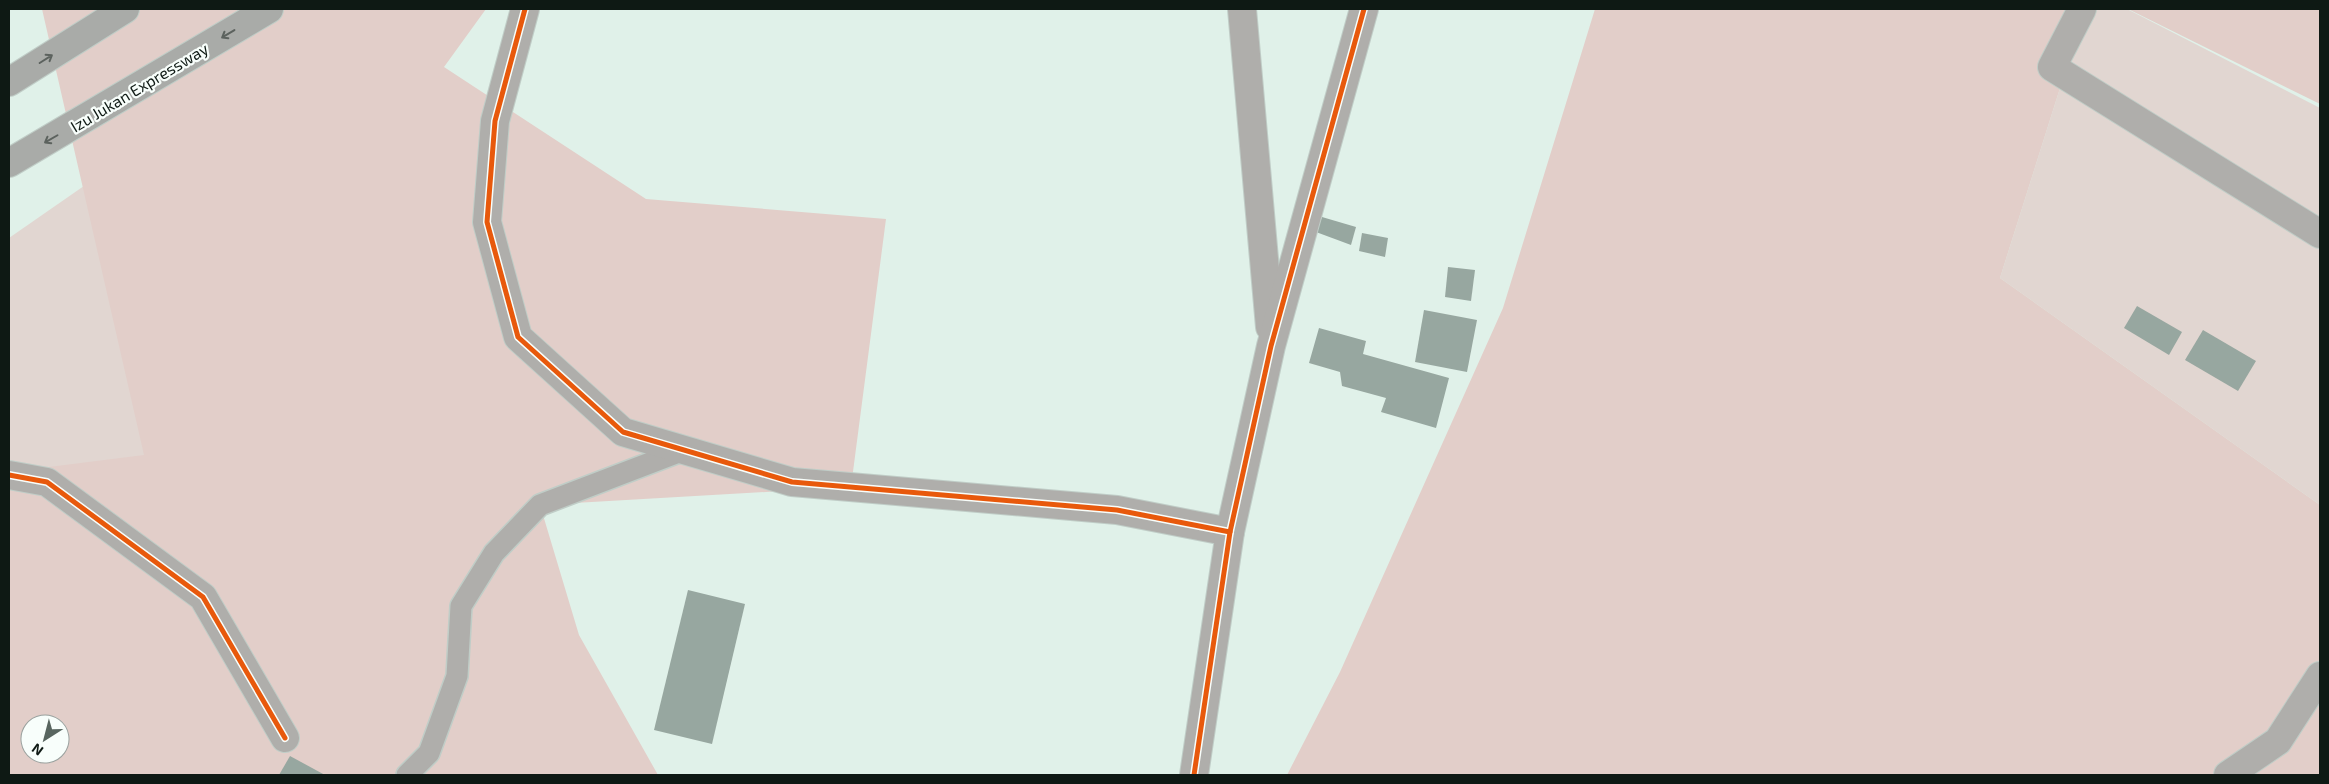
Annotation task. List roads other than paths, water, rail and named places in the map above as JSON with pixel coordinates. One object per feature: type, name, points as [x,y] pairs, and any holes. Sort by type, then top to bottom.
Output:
[{"type":"highway","points":[[9,82],[125,9]]},
{"type":"highway","name":"Izu Jukan Expressway","points":[[9,163],[124,97],[269,9]]},
{"type":"street","points":[[525,9],[495,121],[487,222],[518,337],[623,432],[792,482],[1117,510],[1230,532]]},
{"type":"street","points":[[1242,9],[1271,346]]},
{"type":"street","points":[[1194,775],[1230,532],[1271,346],[1364,9]]},
{"type":"street","points":[[2082,9],[2052,68],[2320,234]]},
{"type":"street","points":[[9,474],[47,482],[203,598],[285,738]]},
{"type":"street","points":[[2228,775],[2278,741],[2320,676]]},
{"type":"lane","points":[[407,775],[429,753],[457,676],[461,606],[494,554],[540,505],[684,450]]}]
